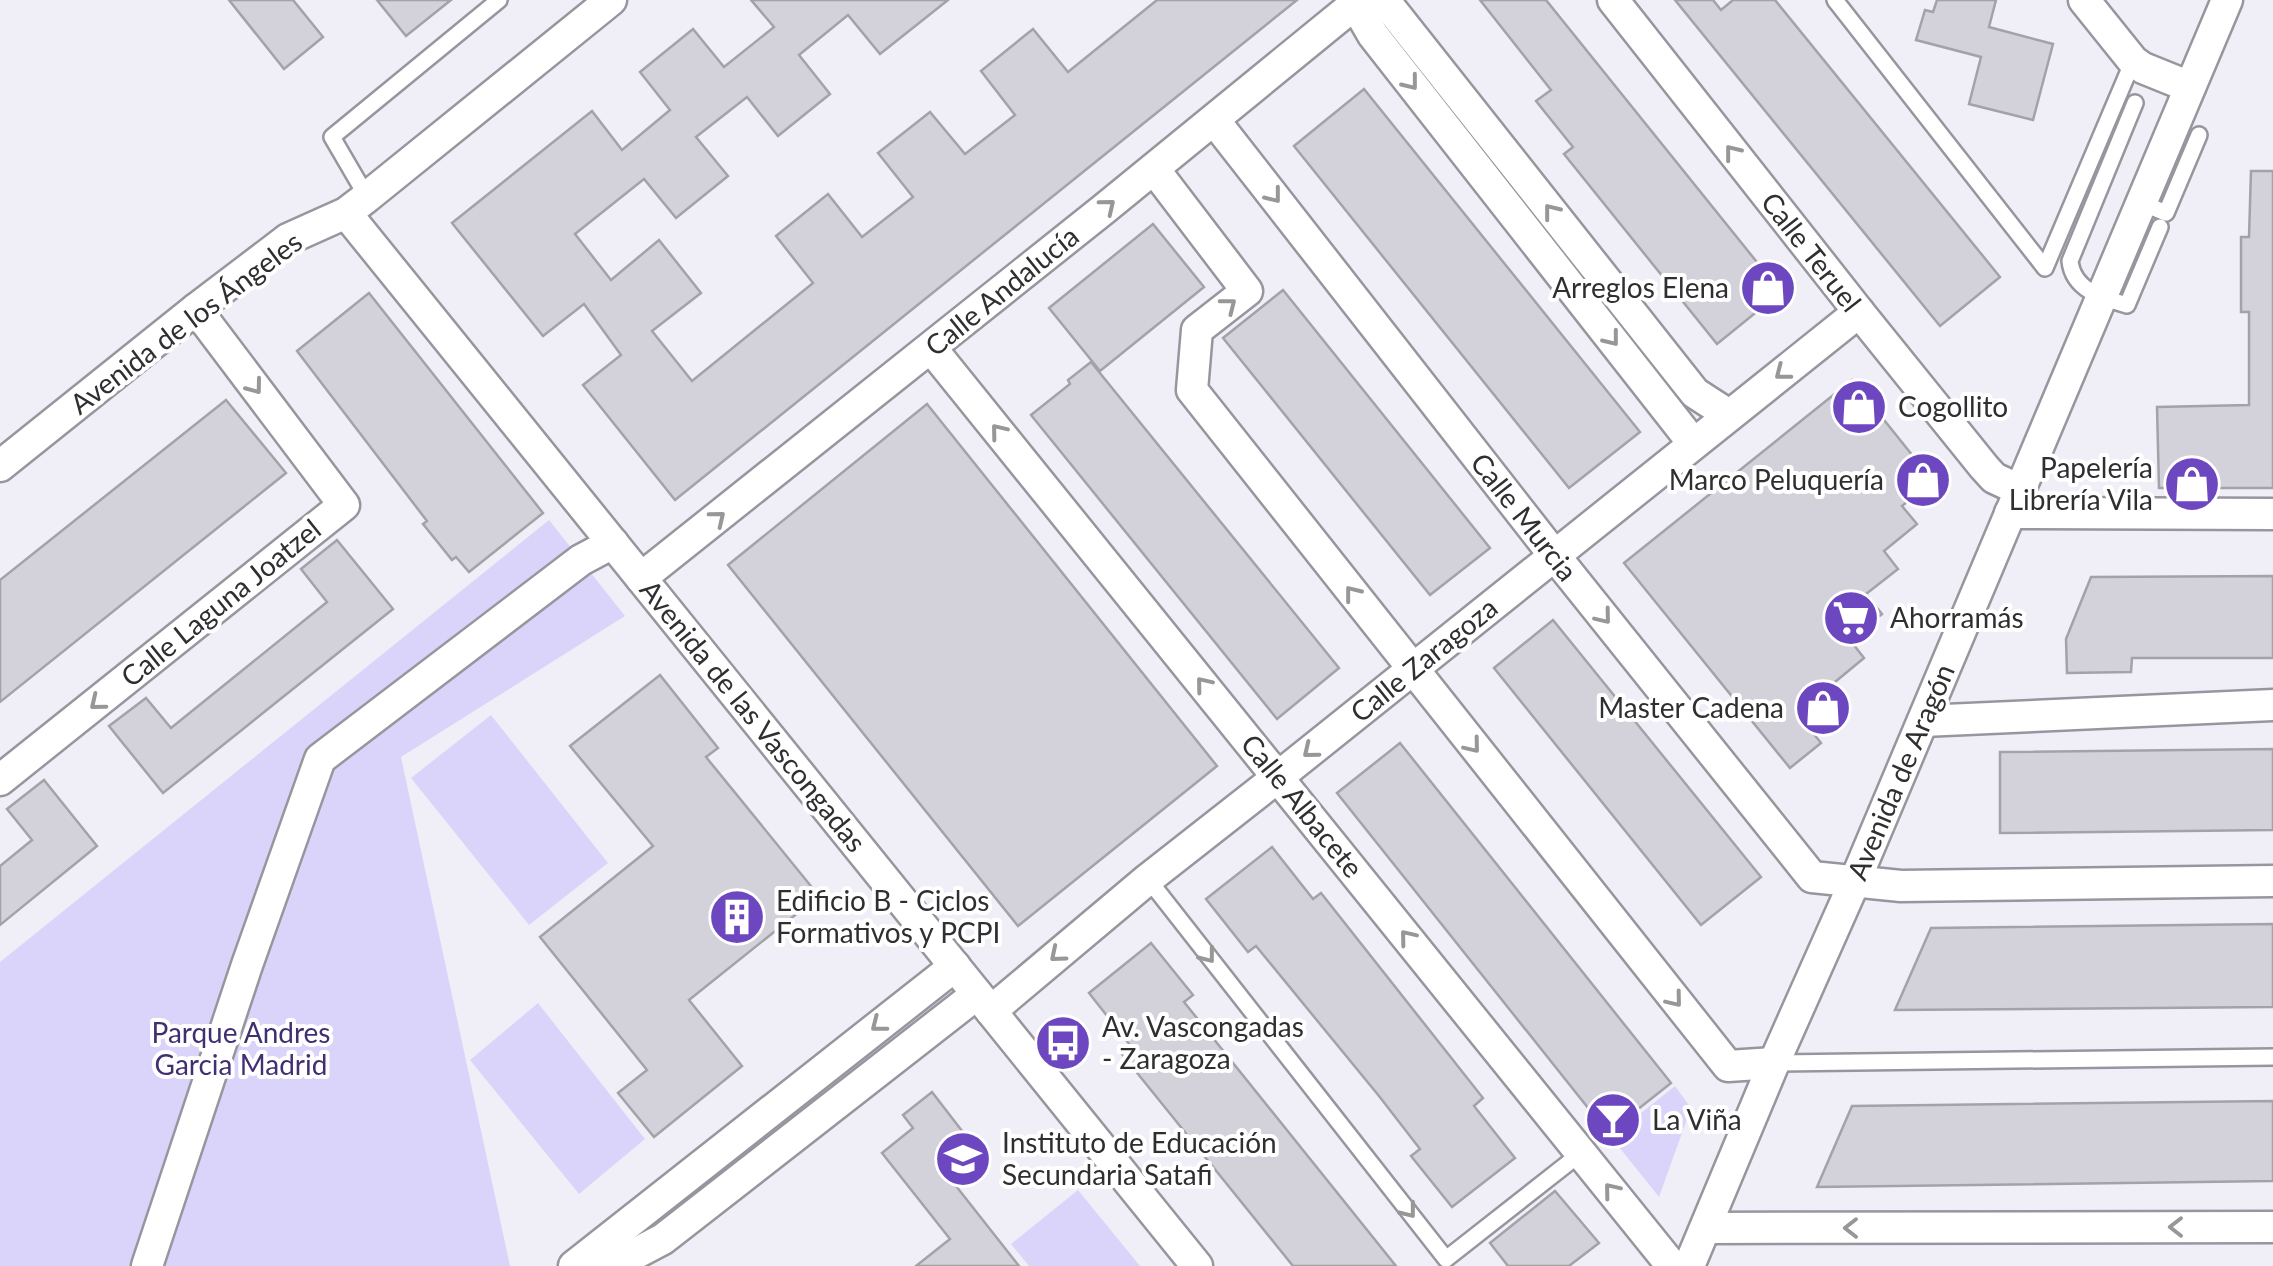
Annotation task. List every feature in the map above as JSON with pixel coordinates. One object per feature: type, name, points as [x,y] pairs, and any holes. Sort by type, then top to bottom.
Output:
[{"type":"street","name":"Avenida de los Ángeles","points":[[0,466],[288,240],[357,205],[612,0]]},
{"type":"street","name":"Calle Teruel","points":[[1613,0],[1858,312],[2015,502]]},
{"type":"street","points":[[2084,0],[2133,61],[2190,87]]},
{"type":"street","name":"Avenida de Aragón","points":[[1690,1266],[2102,298],[2151,215],[2190,87],[2227,0]]},
{"type":"street","points":[[1366,1],[1695,393],[1729,415]]},
{"type":"street","points":[[1366,1],[1373,35],[1693,443]]},
{"type":"street","name":"Calle Andalucía","points":[[641,578],[1366,1]]},
{"type":"street","name":"Calle Murcia","points":[[1214,120],[1812,877],[1901,886],[2273,881]]},
{"type":"street","points":[[1154,169],[1247,291],[1197,330],[1192,390],[1728,1066],[1774,1063]]},
{"type":"street","name":"Avenida de las Vascongadas","points":[[357,205],[613,543],[1197,1266]]},
{"type":"street","name":"Calle Laguna Joatzel","points":[[0,780],[344,505],[196,309]]},
{"type":"street","name":"Calle Zaragoza","points":[[612,1266],[664,1238],[1148,879],[1858,312]]},
{"type":"street","name":"Calle Albacete","points":[[931,348],[1672,1266]]},
{"type":"street","points":[[2015,502],[2273,514]]},
{"type":"street","points":[[148,1266],[320,759],[581,560],[613,543]]},
{"type":"street","points":[[1923,721],[2273,705]]},
{"type":"street","points":[[574,1266],[955,966]]},
{"type":"street","points":[[1706,1228],[2273,1227]]},
{"type":"lane","points":[[357,205],[332,137],[499,0]]},
{"type":"lane","points":[[1835,0],[2045,268],[2133,61]]},
{"type":"lane","points":[[2102,298],[2080,285],[2071,273],[2070,261],[2134,103]]},
{"type":"lane","points":[[2151,215],[2166,213],[2199,135]]},
{"type":"lane","points":[[1148,879],[1446,1259],[1581,1153]]},
{"type":"lane","points":[[1774,1063],[2273,1058]]},
{"type":"green space","name":"Parque Andres Garcia Madrid","points":[[549,520],[625,616],[401,757],[510,1266],[0,1266],[0,962]]},
{"type":"green space","points":[[491,715],[608,863],[529,925],[411,778]]},
{"type":"green space","points":[[538,1003],[645,1139],[579,1194],[470,1060]]},
{"type":"green space","points":[[1675,1086],[1691,1108],[1659,1197],[1611,1137]]},
{"type":"green space","points":[[1078,1190],[1140,1266],[1029,1266],[1011,1244]]},
{"type":"building","points":[[229,0],[293,0],[323,37],[284,69]]},
{"type":"building","points":[[377,0],[451,0],[406,36]]},
{"type":"building","points":[[751,0],[948,0],[880,54],[848,15],[799,55],[830,94],[778,136],[747,97],[696,137],[728,176],[676,218],[644,179],[575,234],[611,280],[659,240],[701,293],[652,331],[692,381],[813,283],[776,236],[828,194],[862,237],[913,197],[878,153],[930,112],[965,154],[1015,115],[981,71],[1033,29],[1068,72],[1157,0],[1297,0],[675,500],[583,385],[621,355],[584,304],[543,336],[452,223],[592,111],[622,150],[670,110],[640,72],[693,29],[724,67],[774,27]]},
{"type":"building","points":[[1480,0],[1546,0],[1781,292],[1717,344],[1564,154],[1573,147],[1536,101],[1551,90]]},
{"type":"building","points":[[1675,0],[1713,0],[1721,10],[1733,0],[1775,0],[2000,277],[1940,326]]},
{"type":"building","points":[[1937,0],[1996,0],[1989,27],[2053,44],[2033,120],[1969,104],[1981,57],[1916,40],[1925,10],[1933,12]]},
{"type":"building","points":[[1364,89],[1640,432],[1569,488],[1294,146]]},
{"type":"building","points":[[2251,171],[2273,171],[2273,488],[2159,488],[2157,407],[2249,405],[2249,312],[2241,312],[2241,237],[2249,237]]},
{"type":"building","points":[[1153,224],[1204,287],[1100,371],[1049,308]]},
{"type":"building","points":[[1283,290],[1490,548],[1430,595],[1223,338]]},
{"type":"building","points":[[369,293],[543,513],[469,572],[456,557],[452,560],[423,524],[427,521],[297,351]]},
{"type":"building","points":[[1091,362],[1339,668],[1277,719],[1031,415]]},
{"type":"building","points":[[1852,380],[1933,481],[1902,506],[1917,524],[1884,551],[1898,569],[1866,594],[1882,614],[1850,640],[1864,658],[1829,687],[1839,698],[1806,724],[1821,743],[1790,768],[1624,563]]},
{"type":"building","points":[[226,400],[286,473],[0,702],[0,580]]},
{"type":"building","points":[[927,404],[1217,766],[1018,926],[728,565]]},
{"type":"building","points":[[337,540],[393,609],[163,793],[109,726],[146,698],[171,728],[327,602],[301,569]]},
{"type":"building","points":[[2273,576],[2273,658],[2132,658],[2131,672],[2067,673],[2066,639],[2091,577]]},
{"type":"building","points":[[1553,620],[1761,877],[1701,925],[1494,668]]},
{"type":"building","points":[[660,675],[718,748],[706,757],[819,896],[689,1000],[742,1066],[654,1137],[618,1093],[647,1070],[540,937],[653,846],[570,746]]},
{"type":"building","points":[[1400,743],[1671,1083],[1608,1133],[1337,793]]},
{"type":"building","points":[[2273,749],[2273,830],[2000,833],[2000,752]]},
{"type":"building","points":[[44,780],[97,846],[0,925],[0,866],[32,840],[7,809]]},
{"type":"building","points":[[1272,847],[1313,899],[1321,893],[1483,1098],[1474,1106],[1515,1158],[1452,1207],[1411,1156],[1420,1149],[1379,1096],[1256,946],[1248,952],[1206,899]]},
{"type":"building","points":[[2273,924],[2273,1007],[1895,1010],[1931,928]]},
{"type":"building","points":[[1151,943],[1193,995],[1184,1002],[1396,1266],[1293,1266],[1121,1053],[1130,1045],[1089,993]]},
{"type":"building","points":[[932,1092],[986,1162],[956,1186],[1019,1266],[916,1266],[950,1239],[882,1153],[913,1128],[903,1115]]},
{"type":"building","points":[[2273,1101],[2273,1181],[1817,1187],[1852,1106]]},
{"type":"building","points":[[1555,1191],[1599,1243],[1569,1266],[1508,1266],[1490,1243]]},
{"type":"place","name":"Arreglos Elena","points":[[1768,288]]},
{"type":"place","name":"Cogollito","points":[[1859,407]]},
{"type":"place","name":"Marco Peluquería","points":[[1923,480]]},
{"type":"place","name":"Papelería Librería Vila","points":[[2192,484]]},
{"type":"place","name":"Ahorramás","points":[[1851,618]]},
{"type":"place","name":"Master Cadena","points":[[1823,708]]},
{"type":"place","name":"Edificio B - Ciclos Formativos y PCPI","points":[[737,917]]},
{"type":"place","name":"Av. Vascongadas - Zaragoza","points":[[1063,1043]]},
{"type":"place","name":"La Viña","points":[[1613,1120]]},
{"type":"place","name":"Instituto de Educación Secundaria Satafi","points":[[963,1159]]}]
